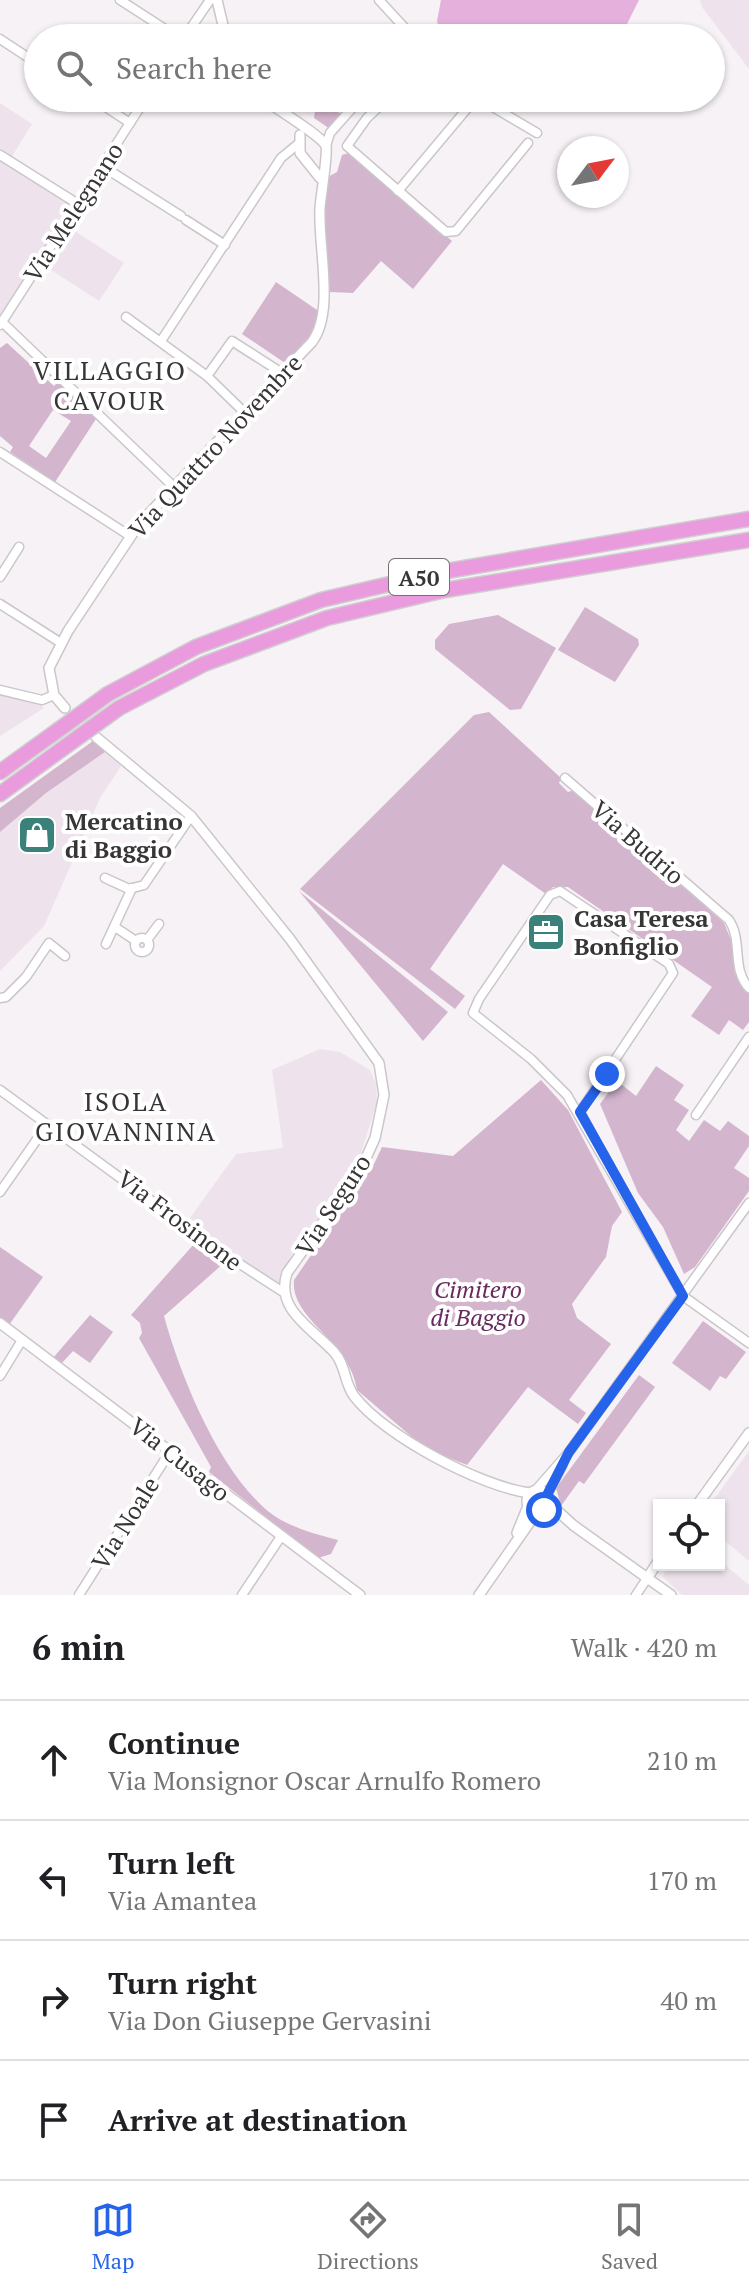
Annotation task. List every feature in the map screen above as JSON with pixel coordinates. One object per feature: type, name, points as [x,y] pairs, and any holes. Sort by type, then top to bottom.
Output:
[{"type":"highway","name":"A50","points":[[0,772],[66,715],[196,647],[321,600],[441,572],[749,519]]},
{"type":"highway","name":"A50","points":[[0,794],[88,736],[119,708],[204,664],[327,618],[445,590],[749,540]]},
{"type":"street","points":[[120,0],[159,24]]},
{"type":"street","points":[[192,24],[210,0]]},
{"type":"street","points":[[217,0],[223,24]]},
{"type":"street","points":[[379,0],[400,24]]},
{"type":"street","points":[[0,39],[24,55]]},
{"type":"street","points":[[113,112],[130,123]]},
{"type":"street","name":"Via Melegnano","points":[[1,324],[137,112]]},
{"type":"street","points":[[280,112],[295,124],[305,139],[326,146],[330,133],[349,112]]},
{"type":"street","points":[[375,112],[348,140],[347,146],[446,232],[456,231],[528,143]]},
{"type":"street","points":[[398,191],[465,112]]},
{"type":"street","points":[[501,112],[537,133]]},
{"type":"street","points":[[165,344],[225,245],[287,153],[305,139],[330,133]]},
{"type":"street","name":"Via Quattro Novembre","points":[[305,139],[306,164],[314,167],[321,181]]},
{"type":"street","name":"Via Quattro Novembre","points":[[54,695],[49,668],[61,643],[130,536],[312,342],[323,324],[319,228],[326,146]]},
{"type":"street","points":[[0,155],[78,204]]},
{"type":"street","points":[[314,167],[325,163]]},
{"type":"street","points":[[102,166],[225,245]]},
{"type":"street","points":[[126,317],[207,376],[246,414]]},
{"type":"street","points":[[1,324],[174,487]]},
{"type":"street","points":[[207,376],[232,341],[282,373]]},
{"type":"street","points":[[0,452],[130,536]]},
{"type":"street","points":[[0,577],[19,547]]},
{"type":"street","points":[[0,604],[61,643]]},
{"type":"street","points":[[0,690],[42,700],[54,695],[66,715]]},
{"type":"street","name":"Via Seguro","points":[[88,736],[191,816],[290,939],[373,1051],[383,1074],[384,1095],[375,1138],[362,1167],[287,1273],[283,1292]]},
{"type":"street","name":"Via Budrio","points":[[565,778],[729,920],[736,936],[741,977],[749,988]]},
{"type":"street","points":[[105,878],[132,888],[144,885],[191,816]]},
{"type":"street","points":[[106,944],[132,888]]},
{"type":"street","points":[[580,1112],[673,973],[669,964],[560,891],[550,895],[479,999],[473,1013],[544,1071],[580,1112],[683,1296],[749,1343]]},
{"type":"street","points":[[115,927],[136,941],[136,949],[142,952],[149,947],[147,940],[159,924]]},
{"type":"street","points":[[0,998],[6,997],[26,977],[49,943],[65,956]]},
{"type":"street","points":[[696,1115],[749,1037]]},
{"type":"street","name":"Via Frosinone","points":[[0,1090],[283,1292]]},
{"type":"street","points":[[0,1192],[47,1125]]},
{"type":"street","points":[[533,1492],[569,1452],[749,1203]]},
{"type":"street","points":[[283,1292],[292,1312],[340,1359],[355,1398],[423,1453],[514,1490],[573,1525],[671,1595]]},
{"type":"street","name":"Via Cusago","points":[[0,1323],[171,1450],[280,1538],[360,1595]]},
{"type":"street","points":[[0,1376],[22,1340]]},
{"type":"street","points":[[701,1499],[749,1433]]},
{"type":"street","name":"Via Noale","points":[[79,1595],[171,1450]]},
{"type":"street","points":[[479,1595],[539,1505],[569,1452]]},
{"type":"street","points":[[514,1490],[533,1492]]},
{"type":"street","points":[[533,1492],[539,1505]]},
{"type":"street","points":[[533,1492],[539,1505]]},
{"type":"street","points":[[242,1595],[280,1538]]},
{"type":"street","points":[[636,1595],[653,1569]]},
{"type":"shaded area","points":[[441,0],[639,0],[627,24],[438,24]]},
{"type":"shaded area","points":[[700,0],[749,0],[749,69],[725,37],[725,24],[715,24]]},
{"type":"shaded area","points":[[0,103],[32,124],[9,161],[75,206],[64,224],[124,263],[99,301],[42,264],[0,325]]},
{"type":"shaded area","points":[[0,693],[39,703],[44,708],[0,736]]},
{"type":"shaded area","points":[[105,752],[121,766],[100,798],[44,926],[0,971],[0,832],[46,793]]},
{"type":"shaded area","points":[[320,1049],[340,1052],[370,1070],[376,1084],[377,1102],[356,1169],[291,1255],[279,1285],[271,1284],[189,1222],[236,1154],[283,1148],[272,1070]]},
{"type":"shaded area","points":[[749,1451],[749,1561],[725,1541],[725,1499],[714,1499]]},
{"type":"shaded area","points":[[725,1565],[749,1585],[749,1595],[682,1595],[663,1577],[665,1571],[725,1571]]},
{"type":"green space","points":[[315,112],[341,114],[330,129],[314,118]]},
{"type":"green space","points":[[349,153],[452,241],[413,289],[381,261],[353,293],[330,292],[324,223],[326,178],[337,172],[342,155]]},
{"type":"green space","points":[[276,282],[320,312],[312,335],[285,363],[242,334]]},
{"type":"green space","points":[[7,343],[54,386],[58,382],[96,419],[55,482],[10,452],[13,447],[0,436],[0,348]],"holes":[[[53,410],[71,421],[46,458],[29,446]]]},
{"type":"green space","points":[[585,607],[638,639],[639,645],[615,682],[558,650]]},
{"type":"green space","points":[[498,615],[556,648],[521,709],[510,710],[435,649],[435,640],[449,624]]},
{"type":"green space","points":[[489,712],[561,778],[559,783],[568,792],[574,790],[724,923],[731,940],[735,974],[749,992],[749,1022],[743,1030],[729,1020],[719,1035],[691,1016],[712,987],[568,887],[553,887],[546,894],[503,864],[430,969],[465,996],[455,1009],[300,889],[474,715]]},
{"type":"green space","points":[[93,741],[105,752],[46,793],[0,832],[0,808]]},
{"type":"green space","points":[[299,891],[448,1012],[423,1041]]},
{"type":"green space","points":[[656,1066],[684,1085],[674,1100],[689,1110],[676,1130],[689,1141],[704,1120],[720,1131],[728,1121],[749,1136],[749,1146],[734,1168],[749,1178],[749,1191],[695,1267],[684,1274],[663,1227],[638,1193],[600,1104],[617,1081],[636,1096]]},
{"type":"green space","name":"Cimitero di Baggio","points":[[541,1080],[568,1110],[622,1212],[612,1226],[606,1257],[572,1304],[577,1318],[611,1344],[569,1400],[586,1413],[578,1424],[528,1387],[467,1465],[426,1449],[357,1390],[344,1357],[301,1307],[295,1294],[294,1280],[375,1162],[382,1147],[453,1156]]},
{"type":"green space","points":[[194,1244],[224,1263],[164,1316],[204,1422],[234,1473],[251,1494],[269,1512],[285,1522],[338,1540],[331,1554],[318,1558],[209,1472],[211,1467],[139,1338],[142,1333],[140,1323],[131,1315]]},
{"type":"green space","points":[[0,1247],[43,1277],[9,1325],[0,1318]]},
{"type":"green space","points":[[90,1315],[113,1332],[90,1363],[73,1351],[61,1364],[53,1358]]},
{"type":"green space","points":[[703,1321],[746,1352],[726,1379],[720,1376],[710,1391],[672,1363]]},
{"type":"green space","points":[[639,1375],[655,1387],[584,1484],[579,1481],[561,1506],[556,1488]]},
{"type":"place","name":"Mercatino di Baggio","points":[[37,835]]},
{"type":"place","name":"Casa Teresa Bonfiglio","points":[[546,932]]},
{"type":"district","name":"VILLAGGIO CAVOUR","points":[[110,385]]},
{"type":"district","name":"ISOLA GIOVANNINA","points":[[126,1116]]},
{"type":"route","points":[[544,1510],[549,1503],[547,1495],[569,1452],[683,1296],[580,1112],[607,1074]]}]
